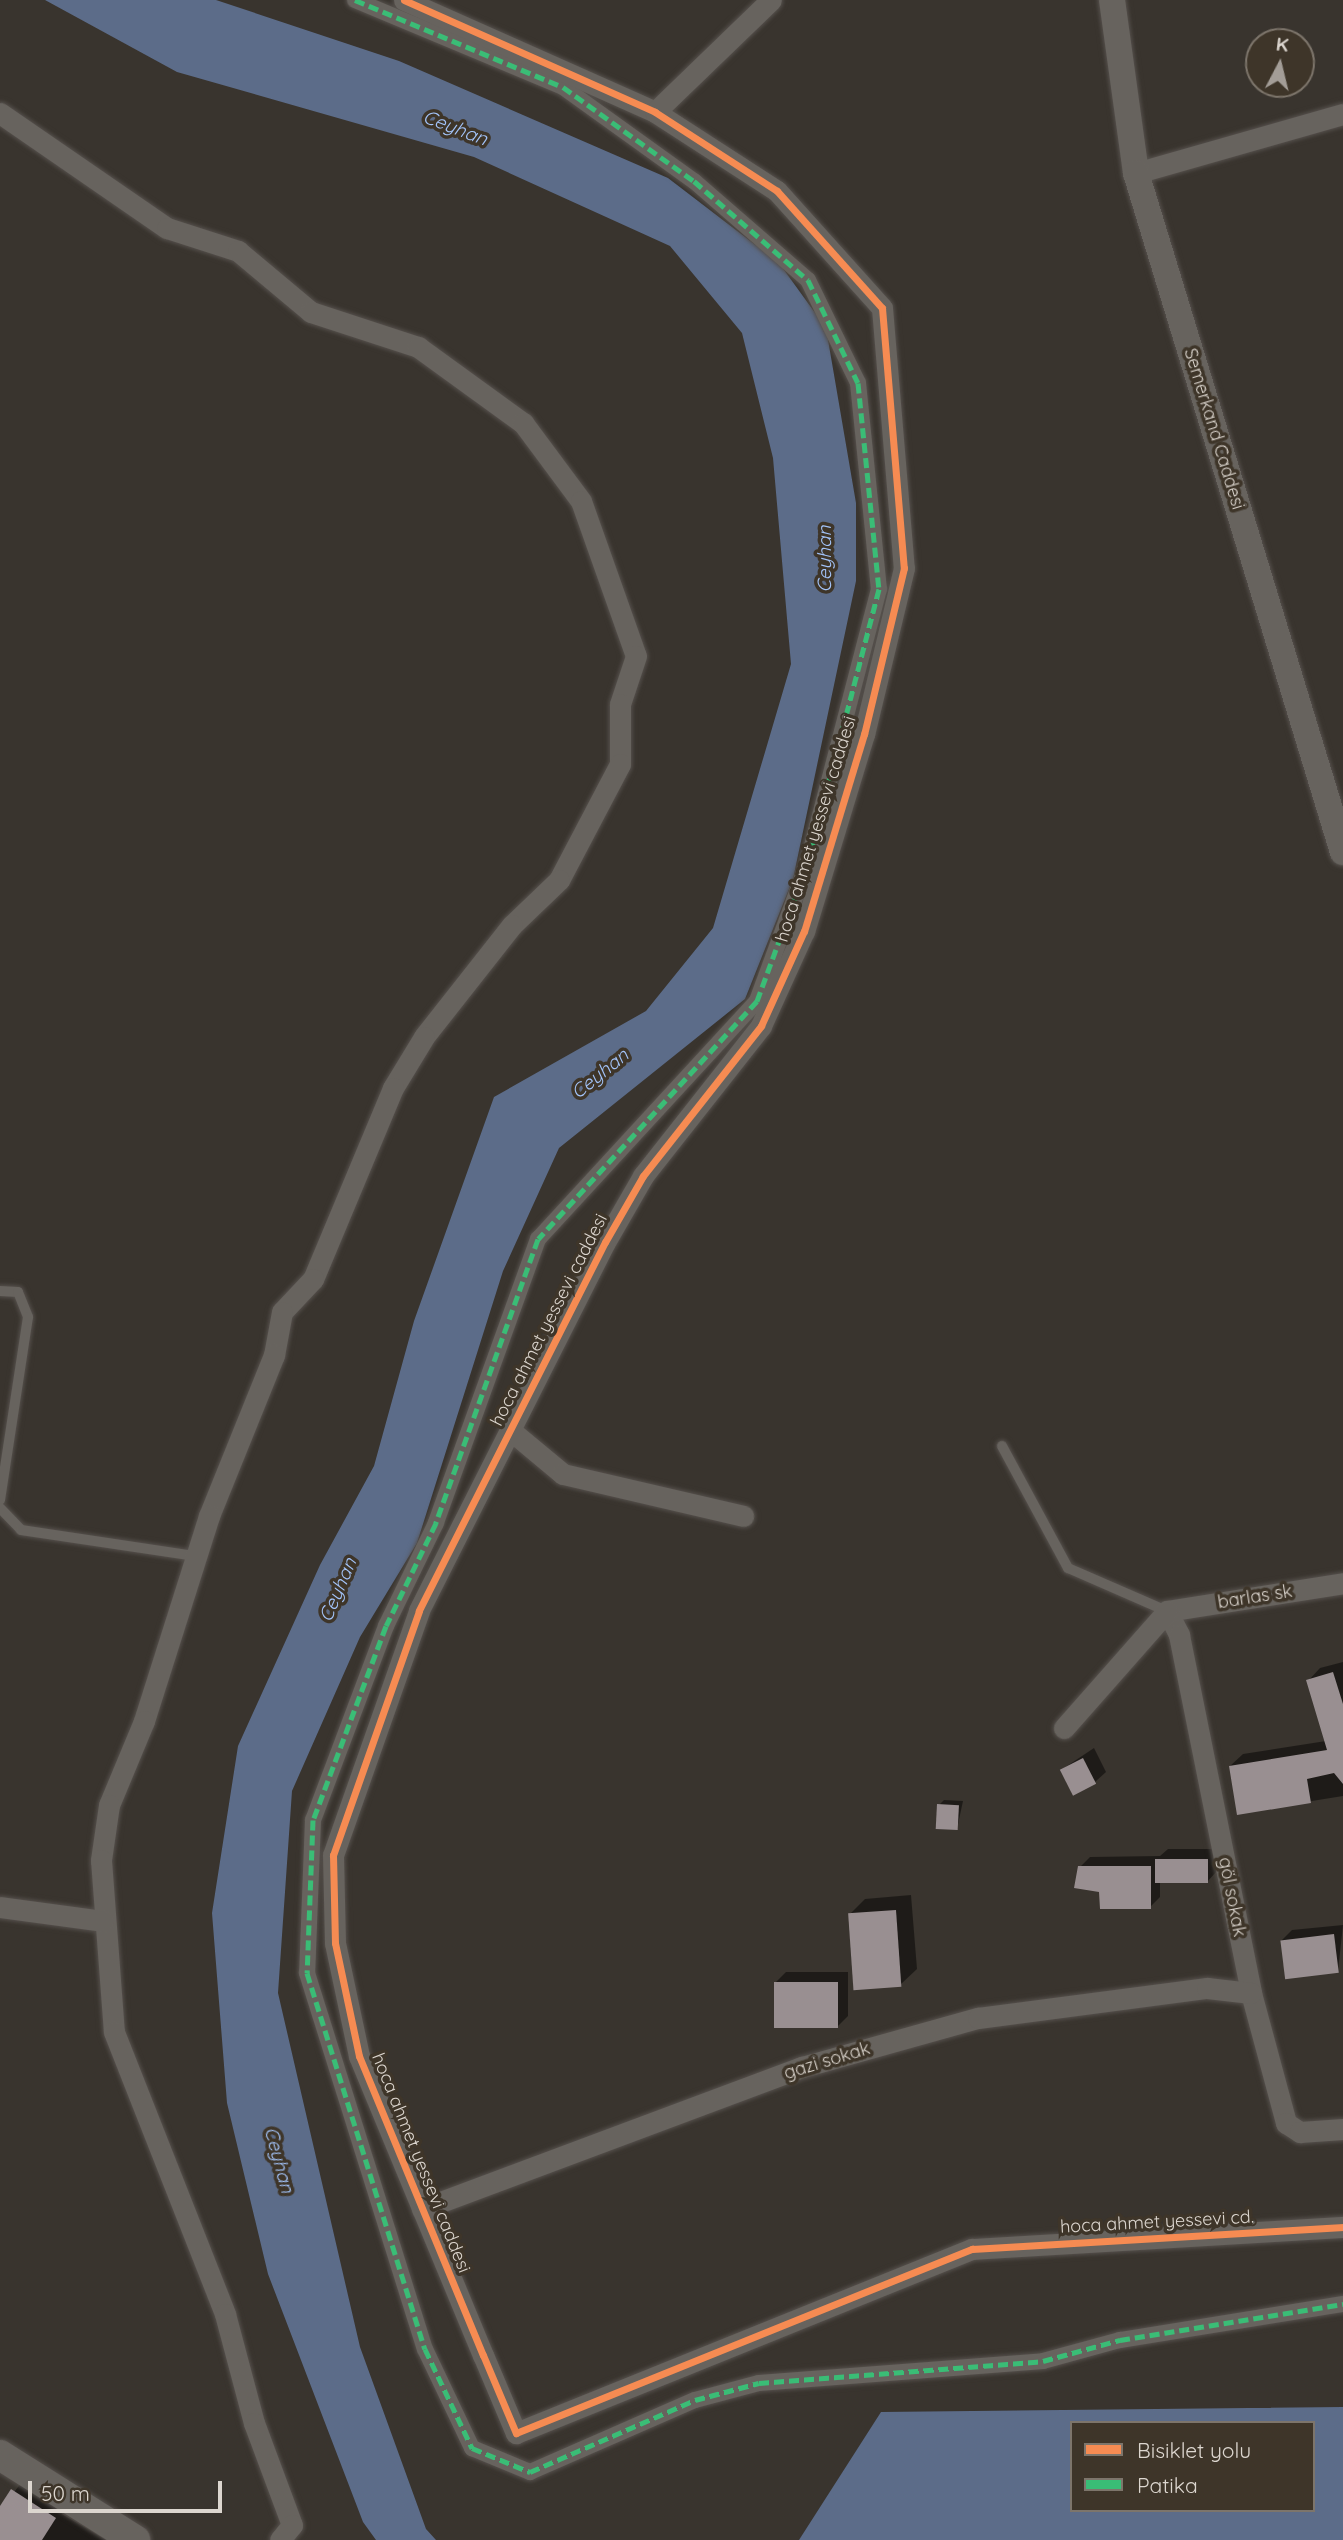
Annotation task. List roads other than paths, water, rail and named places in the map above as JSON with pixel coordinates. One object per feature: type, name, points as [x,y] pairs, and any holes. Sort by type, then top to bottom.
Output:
[{"type":"main road","points":[[0,2455],[135,2540]]},
{"type":"street","points":[[355,0],[563,87],[694,180],[807,280],[858,383],[879,589],[807,865],[757,1001],[538,1239],[436,1523],[386,1626],[313,1820],[307,1973],[425,2349],[472,2448],[530,2472],[695,2400],[759,2383],[1043,2361],[1121,2340],[1343,2304]]},
{"type":"street","name":"hoca ahmet yessevi caddesi","points":[[404,0],[655,112],[777,191],[882,307],[904,568],[864,734],[799,943],[761,1026],[643,1176],[419,1611],[333,1855],[335,1943],[359,2056],[516,2434],[972,2249]]},
{"type":"street","points":[[655,112],[771,0]]},
{"type":"street","name":"Semerkand Caddesi","points":[[1112,0],[1136,173],[1343,852]]},
{"type":"street","points":[[0,113],[167,228],[239,251],[311,312],[418,347],[523,423],[581,502],[636,656],[620,704],[620,764],[559,880],[460,987],[393,1088],[313,1279],[282,1312],[274,1355],[194,1556],[144,1721],[109,1805],[101,1860],[103,1921],[114,2032],[225,2314],[254,2423],[292,2536]]},
{"type":"street","points":[[1136,173],[1343,114]]},
{"type":"street","points":[[510,1430],[564,1474],[743,1516]]},
{"type":"street","name":"barlas sk","points":[[1167,1612],[1343,1583]]},
{"type":"street","points":[[1064,1728],[1167,1612]]},
{"type":"street","name":"göl sokak","points":[[1167,1612],[1179,1636],[1251,1993],[1286,2123],[1300,2132],[1343,2129]]},
{"type":"street","points":[[0,1907],[103,1921]]},
{"type":"street","name":"gazi sokak","points":[[422,2209],[802,2067],[978,2018],[1208,1988],[1251,1993]]},
{"type":"street","name":"hoca ahmet yessevi cd.","points":[[972,2249],[1343,2227]]},
{"type":"lane","points":[[0,1291],[18,1292],[28,1317],[0,1500]]},
{"type":"lane","points":[[1002,1446],[1068,1568],[1167,1612]]},
{"type":"lane","points":[[0,1507],[21,1530],[194,1556]]},
{"type":"water","name":"Ceyhan","points":[[45,0],[216,0],[399,61],[668,178],[779,263],[826,328],[856,503],[856,581],[793,879],[745,999],[559,1148],[503,1271],[417,1543],[360,1637],[292,1791],[278,1993],[360,2347],[426,2529],[436,2540],[376,2540],[363,2522],[268,2274],[227,2103],[212,1913],[238,1746],[320,1565],[374,1466],[414,1321],[494,1097],[646,1011],[713,928],[791,664],[773,458],[742,333],[670,246],[474,157],[177,72]]},
{"type":"water","points":[[1343,2407],[1343,2540],[799,2540],[881,2412]]}]
